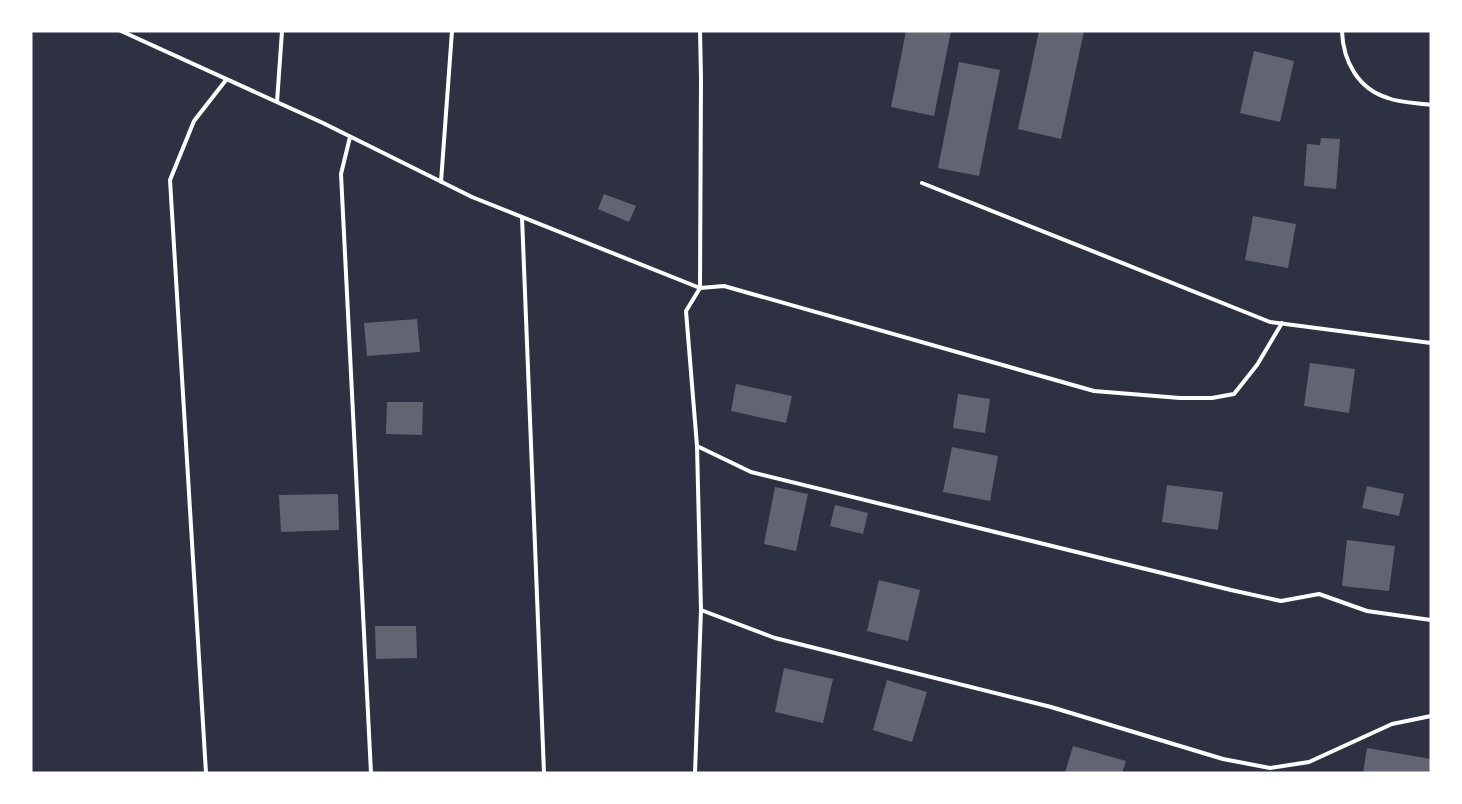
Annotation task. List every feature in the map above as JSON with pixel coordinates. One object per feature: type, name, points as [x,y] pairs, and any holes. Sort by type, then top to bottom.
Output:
[{"type":"lane","points":[[121,31],[350,136],[472,197],[700,288],[724,286],[1094,391],[1180,398],[1212,398],[1234,394],[1257,365],[1282,323]]},
{"type":"lane","points":[[277,102],[282,31]]},
{"type":"lane","points":[[441,182],[452,31]]},
{"type":"lane","points":[[695,773],[701,610],[697,446],[686,311],[700,288],[700,31]]},
{"type":"lane","points":[[1342,31],[1342,40],[1354,75],[1367,88],[1388,98],[1431,105]]},
{"type":"lane","points":[[206,773],[170,180],[194,121],[226,80]]},
{"type":"lane","points":[[350,136],[341,174],[371,773]]},
{"type":"lane","points":[[922,183],[1270,322],[1431,343]]},
{"type":"lane","points":[[522,217],[544,773]]},
{"type":"lane","points":[[697,446],[751,472],[1231,590],[1281,601],[1319,594],[1367,610],[1431,620]]},
{"type":"lane","points":[[701,610],[774,638],[1051,707],[1223,759],[1270,768],[1309,762],[1392,724],[1431,716]]},
{"type":"building","points":[[906,31],[951,31],[934,116],[891,107]]},
{"type":"building","points":[[1039,31],[1084,31],[1061,139],[1018,129]]},
{"type":"building","points":[[1254,51],[1294,61],[1280,122],[1240,113]]},
{"type":"building","points":[[959,62],[1000,70],[979,176],[938,168]]},
{"type":"building","points":[[1321,138],[1340,139],[1336,189],[1304,186],[1307,144],[1320,145]]},
{"type":"building","points":[[604,194],[636,206],[629,222],[598,209]]},
{"type":"building","points":[[1253,216],[1296,224],[1288,268],[1245,260]]},
{"type":"building","points":[[417,319],[420,352],[367,356],[364,323]]},
{"type":"building","points":[[1310,363],[1355,369],[1349,413],[1304,406]]},
{"type":"building","points":[[736,384],[792,396],[786,423],[731,411]]},
{"type":"building","points":[[958,394],[990,399],[985,433],[953,428]]},
{"type":"building","points":[[387,402],[423,402],[422,435],[386,434]]},
{"type":"building","points":[[952,447],[998,456],[990,501],[943,492]]},
{"type":"building","points":[[1167,485],[1223,492],[1218,530],[1162,522]]},
{"type":"building","points":[[1367,486],[1404,494],[1399,516],[1362,508]]},
{"type":"building","points":[[775,487],[808,494],[796,551],[764,544]]},
{"type":"building","points":[[338,494],[339,530],[281,532],[279,495]]},
{"type":"building","points":[[835,505],[868,513],[863,534],[830,526]]},
{"type":"building","points":[[1347,540],[1395,546],[1389,591],[1342,586]]},
{"type":"building","points":[[879,580],[920,590],[908,641],[867,631]]},
{"type":"building","points":[[375,626],[416,626],[417,658],[376,659]]},
{"type":"building","points":[[784,668],[833,679],[823,723],[775,712]]},
{"type":"building","points":[[887,680],[927,692],[912,742],[873,730]]},
{"type":"building","points":[[1073,746],[1126,761],[1122,773],[1065,773]]},
{"type":"building","points":[[1367,748],[1431,759],[1429,773],[1363,773]]}]
